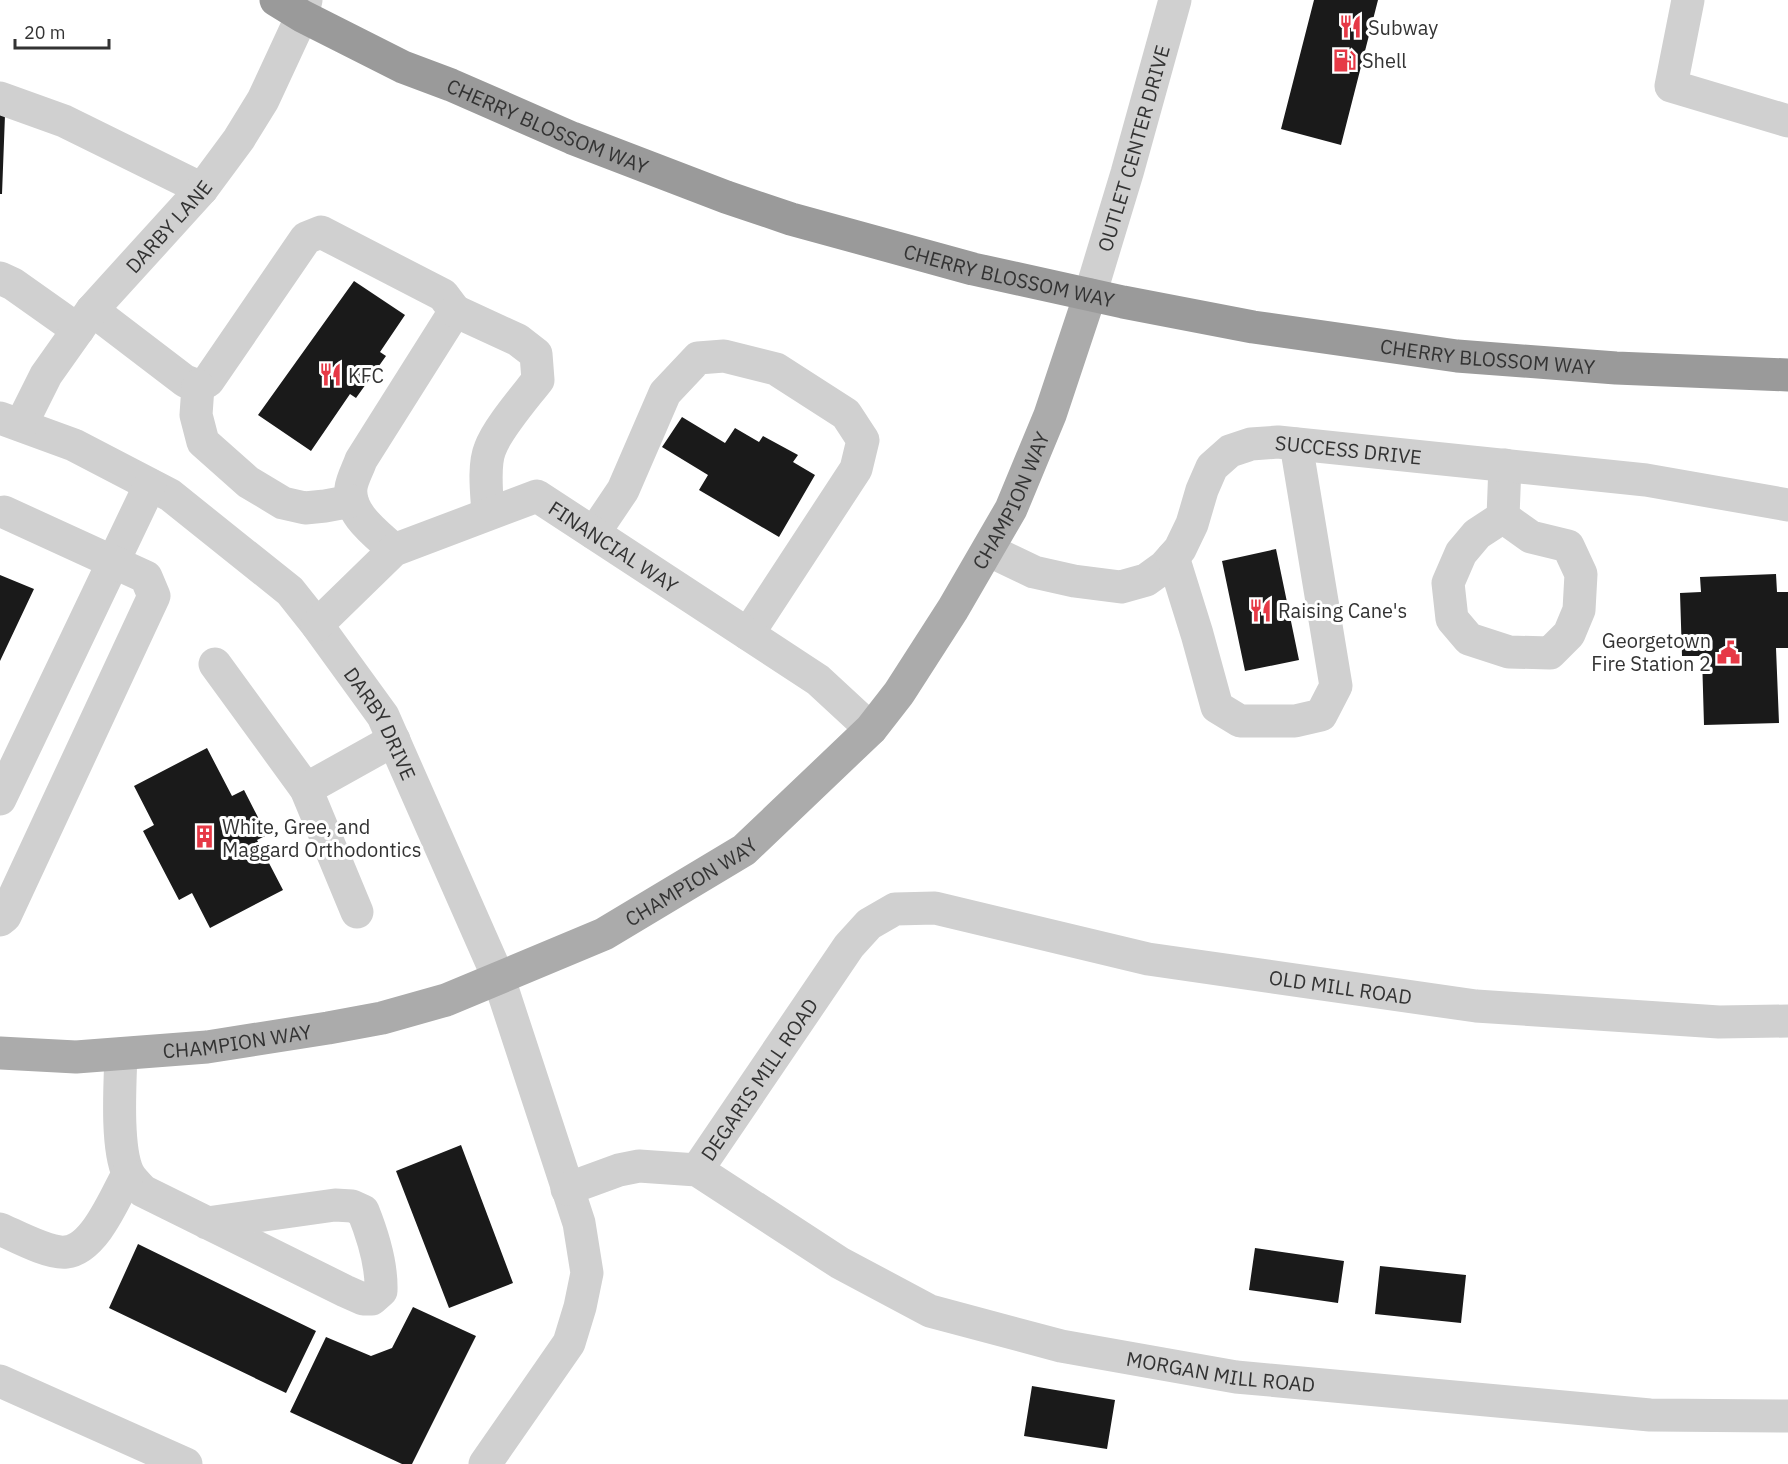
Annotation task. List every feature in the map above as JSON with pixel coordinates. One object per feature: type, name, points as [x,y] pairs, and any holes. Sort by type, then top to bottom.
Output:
[{"type":"highway","name":"CHERRY BLOSSOM WAY","points":[[295,5],[403,67],[451,85],[572,138],[791,219],[939,260],[1090,295],[1253,327],[1457,356],[1616,369],[1788,375]]},
{"type":"main road","name":"CHAMPION WAY","points":[[0,1053],[76,1057],[207,1047],[382,1018],[446,999],[499,979],[604,934],[744,850],[871,729],[899,693],[953,609],[1011,509],[1050,415],[1090,295]]},
{"type":"street","name":"OUTLET CENTER DRIVE","points":[[1090,295],[1175,0]]},
{"type":"street","points":[[1688,0],[1671,86],[1788,121]]},
{"type":"street","name":"DARBY LANE","points":[[10,421],[85,320],[202,189],[240,139],[262,100],[295,5]]},
{"type":"street","points":[[0,98],[64,121],[202,189]]},
{"type":"street","points":[[0,278],[85,320],[185,381],[198,386],[208,381],[306,238],[321,232],[443,295],[455,311],[518,340],[536,354],[538,380],[489,449],[486,477],[488,514]]},
{"type":"street","points":[[394,550],[362,519],[352,501],[351,487],[362,460],[455,311]]},
{"type":"street","points":[[594,533],[623,490],[665,393],[698,358],[724,356],[776,369],[846,414],[864,440],[856,469],[748,634]]},
{"type":"street","points":[[198,386],[195,415],[203,442],[248,482],[283,503],[305,508],[352,501]]},
{"type":"street","name":"DARBY DRIVE","points":[[10,421],[74,445],[170,495],[290,591],[318,625],[383,716],[394,740],[499,979],[567,1189]]},
{"type":"street","name":"SUCCESS DRIVE","points":[[988,550],[1034,572],[1074,581],[1120,586],[1146,580],[1164,567],[1180,549],[1192,524],[1202,490],[1212,467],[1230,451],[1251,444],[1278,442],[1646,480],[1788,505]]},
{"type":"street","points":[[1173,557],[1217,707],[1240,721],[1295,721],[1321,715],[1336,686],[1296,444]]},
{"type":"street","points":[[1503,517],[1505,465]]},
{"type":"street","points":[[0,799],[150,485]]},
{"type":"street","name":"FINANCIAL WAY","points":[[318,625],[394,550],[537,496],[818,680],[871,729]]},
{"type":"street","points":[[0,920],[6,916],[154,596],[146,578],[4,512]]},
{"type":"street","points":[[1503,517],[1532,537],[1568,546],[1581,574],[1579,610],[1569,634],[1550,653],[1509,652],[1469,639],[1452,619],[1448,583],[1461,554],[1477,534],[1503,517]]},
{"type":"street","points":[[215,664],[306,789],[357,912]]},
{"type":"street","points":[[306,789],[394,740]]},
{"type":"street","name":"OLD MILL ROAD","points":[[900,908],[935,908],[1148,959],[1476,1006],[1719,1022],[1788,1021]]},
{"type":"street","name":"DEGARIS MILL ROAD","points":[[567,1189],[619,1170],[639,1166],[697,1170],[849,946],[869,924],[900,908]]},
{"type":"street","points":[[121,1054],[123,1158],[128,1174],[143,1191],[363,1299],[372,1299],[381,1291],[382,1273],[368,1225],[363,1211],[352,1206],[335,1205],[207,1222]]},
{"type":"street","name":"MORGAN MILL ROAD","points":[[697,1170],[840,1263],[930,1311],[1061,1346],[1236,1377],[1650,1415],[1788,1416]]},
{"type":"street","points":[[0,1229],[38,1246],[65,1252],[81,1247],[91,1238],[128,1174]]},
{"type":"street","points":[[485,1464],[569,1343],[572,1334],[587,1273],[579,1223],[567,1189]]},
{"type":"street","points":[[0,1380],[181,1463]]},
{"type":"building","points":[[1314,0],[1378,0],[1341,145],[1281,129]]},
{"type":"building","points":[[0,115],[5,115],[2,194],[0,194]]},
{"type":"building","name":"KFC","points":[[354,281],[405,315],[380,352],[386,356],[356,398],[350,394],[311,451],[258,415]]},
{"type":"building","points":[[682,417],[725,443],[735,428],[759,442],[763,436],[798,455],[793,462],[815,475],[779,537],[699,490],[708,475],[662,447]]},
{"type":"building","name":"Raising Cane's","points":[[1276,549],[1299,660],[1245,671],[1222,561]]},
{"type":"building","name":"Georgetown Fire Station 2","points":[[1776,574],[1777,592],[1788,592],[1788,648],[1776,648],[1779,723],[1704,725],[1702,656],[1682,656],[1680,593],[1701,592],[1700,577]]},
{"type":"building","points":[[0,575],[34,589],[0,661]]},
{"type":"building","name":"White, Gree, and Maggard Orthodontics","points":[[207,748],[232,796],[244,790],[267,835],[257,840],[283,890],[210,928],[192,893],[179,900],[143,831],[154,825],[134,786]]},
{"type":"building","points":[[461,1145],[513,1283],[449,1308],[396,1171]]},
{"type":"building","points":[[138,1244],[316,1331],[286,1393],[109,1308]]},
{"type":"building","points":[[1255,1248],[1344,1261],[1338,1303],[1249,1290]]},
{"type":"building","points":[[1380,1266],[1466,1275],[1461,1323],[1375,1314]]},
{"type":"building","points":[[413,1307],[476,1336],[412,1464],[402,1464],[290,1412],[326,1337],[371,1356],[392,1348]]},
{"type":"building","points":[[1032,1386],[1115,1400],[1107,1449],[1024,1436]]},
{"type":"place","name":"Subway","points":[[1350,27]]},
{"type":"place","name":"Shell","points":[[1344,60]]},
{"type":"place","name":"KFC","points":[[330,375]]},
{"type":"place","name":"Raising Cane's","points":[[1260,610]]},
{"type":"place","name":"Georgetown Fire Station 2","points":[[1729,652]]},
{"type":"place","name":"White, Gree, and Maggard Orthodontics","points":[[204,837]]}]
